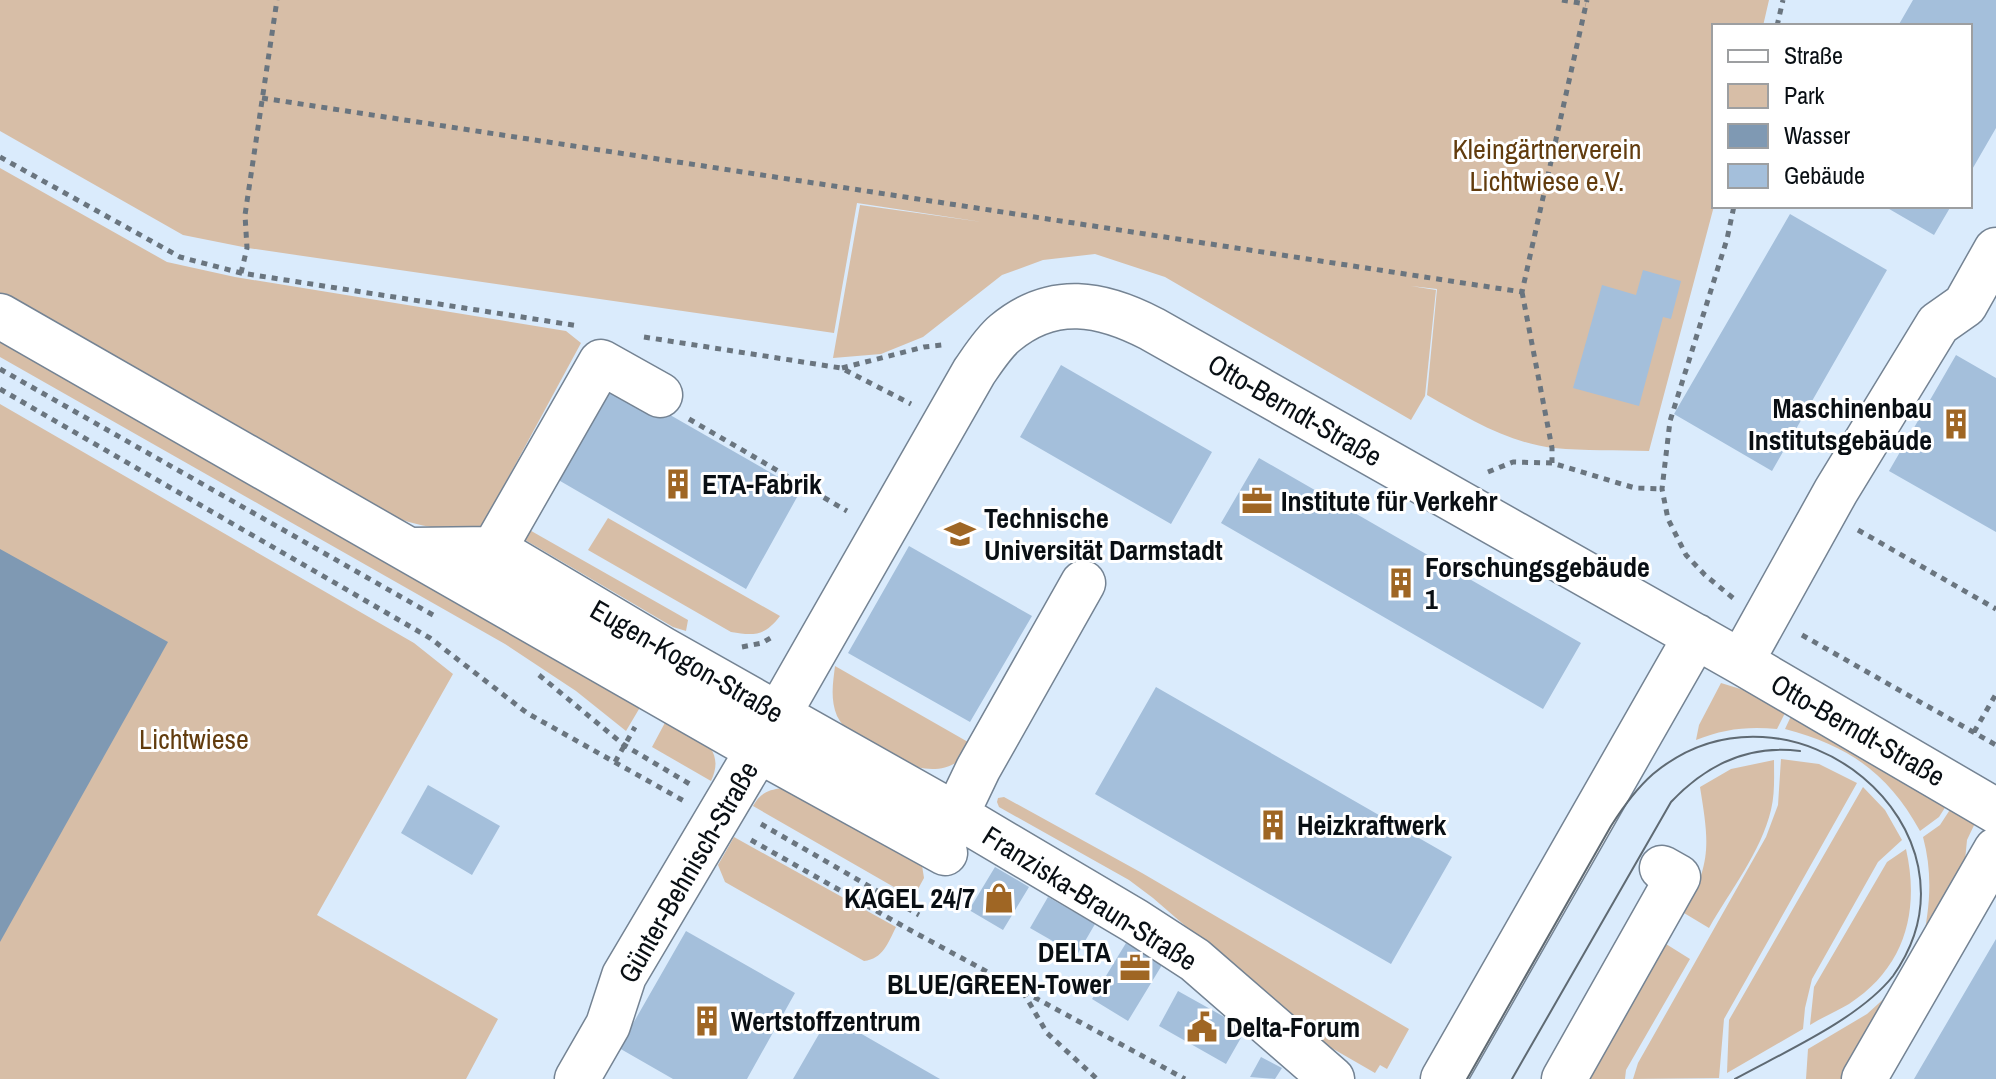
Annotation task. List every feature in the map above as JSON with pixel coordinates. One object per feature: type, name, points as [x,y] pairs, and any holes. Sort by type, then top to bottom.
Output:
[{"type":"street","points":[[1741,662],[1825,511],[1938,324],[1980,314],[1996,250]]},
{"type":"street","name":"Otto-Berndt-Straße","points":[[758,750],[974,372],[1003,334],[1027,318],[1053,310],[1101,307],[1124,314],[1152,329],[1696,636],[1996,811]]},
{"type":"street","name":"Eugen-Kogon-Straße","points":[[0,316],[758,750],[950,834]]},
{"type":"street","points":[[409,550],[494,549],[601,362],[660,395]]},
{"type":"street","name":"Eugen-Kogon-Straße","points":[[494,549],[662,649],[779,713],[950,834]]},
{"type":"street","points":[[950,834],[978,769],[1083,583]]},
{"type":"street","points":[[1443,1079],[1696,636]]},
{"type":"street","name":"Günter-Behnisch-Straße","points":[[577,1079],[608,1025],[624,976],[758,750]]},
{"type":"street","name":"Franziska-Braun-Straße","points":[[950,834],[1135,921],[1195,960],[1332,1079]]},
{"type":"street","points":[[1864,1079],[1996,850]]},
{"type":"street","points":[[1564,1079],[1678,877],[1662,868]]},
{"type":"path","points":[[241,273],[247,248],[245,215],[277,0]]},
{"type":"path","points":[[1552,463],[1552,448],[1522,292],[1586,2],[1562,0]]},
{"type":"path","points":[[1777,24],[1783,0]]},
{"type":"path","points":[[262,98],[1522,292]]},
{"type":"path","points":[[0,157],[180,257],[241,273],[588,328]]},
{"type":"path","points":[[1733,208],[1670,421],[1662,489],[1668,519],[1686,555],[1731,597],[1996,745]]},
{"type":"path","points":[[636,335],[841,368],[908,402],[901,416]]},
{"type":"path","points":[[841,368],[942,345]]},
{"type":"path","points":[[0,369],[441,620]]},
{"type":"path","points":[[0,389],[430,638],[527,713],[615,762],[720,812],[919,915]]},
{"type":"path","points":[[660,395],[656,401],[847,511]]},
{"type":"path","points":[[1475,477],[1513,462],[1552,463],[1635,488],[1662,489]]},
{"type":"path","points":[[840,524],[855,498]]},
{"type":"path","points":[[1825,511],[1996,609]]},
{"type":"path","points":[[733,646],[742,648],[762,643],[782,628]]},
{"type":"path","points":[[527,668],[624,745],[720,812],[1023,992],[1185,1079]]},
{"type":"path","points":[[1974,732],[1996,694]]},
{"type":"path","points":[[615,762],[624,745]]},
{"type":"path","points":[[1023,992],[1047,1033],[1097,1079]]},
{"type":"green space","name":"Kleingärtnerverein Lichtwiese e.V.","points":[[0,0],[1769,0],[1763,24],[1712,24],[1713,208],[1649,451],[1577,450],[1520,441],[1488,428],[1427,395],[1437,289],[1411,286],[1436,290],[1425,396],[1411,420],[1165,277],[1095,254],[1043,260],[1002,275],[923,337],[881,354],[833,358],[860,205],[982,222],[857,203],[834,333],[248,248],[183,235],[0,131]]},
{"type":"green space","points":[[0,168],[167,262],[235,277],[566,331],[581,343],[482,526],[436,528],[404,520],[391,516],[0,295]]},
{"type":"green space","points":[[0,339],[642,704],[626,731],[576,691],[505,644],[0,357]]},
{"type":"green space","name":"Lichtwiese","points":[[0,404],[414,643],[453,674],[317,915],[498,1019],[466,1079],[0,1079]]},
{"type":"green space","points":[[608,518],[780,616],[769,628],[758,633],[731,632],[588,550]]},
{"type":"green space","points":[[526,528],[688,620],[686,631],[673,627],[520,537]]},
{"type":"green space","points":[[835,666],[975,746],[951,765],[926,769],[901,761],[870,745],[848,731],[837,716],[833,697]]},
{"type":"green space","points":[[1721,683],[1747,691],[1786,711],[1777,729],[1736,729],[1696,740],[1699,725]]},
{"type":"green space","points":[[1792,714],[1948,803],[1939,817],[1920,831],[1894,793],[1864,765],[1829,744],[1785,729]]},
{"type":"green space","points":[[668,717],[697,735],[711,749],[715,769],[711,781],[652,747]]},
{"type":"green space","points":[[1781,759],[1819,764],[1857,783],[1724,1019],[1719,1078],[1633,1079],[1638,1063],[1766,837],[1778,805]]},
{"type":"green space","points":[[1774,760],[1773,798],[1766,826],[1753,856],[1709,928],[1684,913],[1700,880],[1706,852],[1700,787],[1731,769]]},
{"type":"green space","points":[[1863,787],[1885,810],[1902,840],[1878,862],[1812,979],[1803,1029],[1727,1073],[1729,1020]]},
{"type":"green space","points":[[782,788],[921,859],[924,878],[913,898],[753,806],[765,793]]},
{"type":"green space","points":[[1004,797],[1142,873],[1409,1029],[1387,1069],[1380,1065],[1375,1073],[1316,1039],[1153,898],[1129,880],[999,807],[998,798]]},
{"type":"green space","points":[[1953,805],[1977,819],[1967,840],[1964,871],[1922,944],[1929,891],[1923,837],[1940,825]]},
{"type":"green space","points":[[734,837],[896,927],[884,949],[871,960],[864,961],[725,882],[718,865]]},
{"type":"green space","points":[[1906,849],[1911,894],[1909,916],[1895,955],[1868,990],[1810,1025],[1814,987],[1887,862]]},
{"type":"green space","points":[[1666,944],[1690,959],[1626,1070],[1625,1079],[1589,1079]]},
{"type":"green space","points":[[1889,994],[1847,1079],[1806,1079],[1808,1049],[1867,1014]]},
{"type":"water","points":[[0,549],[168,642],[0,942]]},
{"type":"building","points":[[1913,0],[1996,0],[1996,128],[1972,170],[1972,24],[1899,24]]},
{"type":"building","points":[[1887,208],[1950,208],[1934,235]]},
{"type":"building","points":[[1790,214],[1887,270],[1772,471],[1674,414]]},
{"type":"building","points":[[1643,270],[1681,281],[1671,319],[1663,317],[1639,406],[1573,388],[1602,285],[1636,295]]},
{"type":"building","name":"Maschinenbau Institutsgebäude","points":[[1956,355],[1996,378],[1996,532],[1889,471]]},
{"type":"building","points":[[1061,365],[1212,452],[1171,524],[1020,437]]},
{"type":"building","name":"ETA-Fabrik","points":[[609,380],[801,490],[746,589],[555,478]]},
{"type":"building","name":"Forschungsgebäude 1","points":[[1259,458],[1581,643],[1543,709],[1221,523]]},
{"type":"building","points":[[909,546],[1032,616],[970,722],[848,653]]},
{"type":"building","name":"Heizkraftwerk","points":[[1156,687],[1452,857],[1391,964],[1095,794]]},
{"type":"building","points":[[428,785],[500,826],[472,875],[401,833]]},
{"type":"building","name":"KAGEL 24/7","points":[[995,867],[1029,887],[1003,930],[969,910]]},
{"type":"building","points":[[1048,897],[1095,924],[1077,955],[1030,928]]},
{"type":"building","name":"Wertstoffzentrum","points":[[686,931],[795,993],[747,1079],[673,1079],[619,1048]]},
{"type":"building","points":[[1996,939],[1996,1079],[1914,1079]]},
{"type":"building","points":[[1126,943],[1162,965],[1128,1021],[1092,999]]},
{"type":"building","name":"Delta-Forum","points":[[1178,991],[1246,1029],[1226,1064],[1159,1026]]},
{"type":"building","points":[[830,1015],[853,1029],[940,1079],[793,1079]]},
{"type":"building","points":[[1261,1057],[1282,1068],[1275,1079],[1250,1077]]},
{"type":"tram line","points":[[1467,1079],[1611,826],[1635,792],[1653,774],[1707,744],[1763,737],[1816,749],[1863,778],[1898,818],[1918,867],[1918,921],[1893,976],[1878,992],[1820,1034],[1735,1079]]},
{"type":"tram line","points":[[1512,1079],[1671,802],[1699,777],[1729,760],[1763,751],[1800,751]]},
{"type":"place","name":"Maschinenbau Institutsgebäude","points":[[1956,424]]},
{"type":"place","name":"ETA-Fabrik","points":[[678,484]]},
{"type":"place","name":"Institute für Verkehr","points":[[1257,501]]},
{"type":"place","name":"Technische Universität Darmstadt","points":[[960,534]]},
{"type":"place","name":"Forschungsgebäude 1","points":[[1401,583]]},
{"type":"place","name":"Heizkraftwerk","points":[[1273,825]]},
{"type":"place","name":"KAGEL 24/7","points":[[999,898]]},
{"type":"place","name":"DELTA BLUE/GREEN-Tower","points":[[1135,968]]},
{"type":"place","name":"Wertstoffzentrum","points":[[707,1021]]},
{"type":"place","name":"Delta-Forum","points":[[1202,1027]]}]
